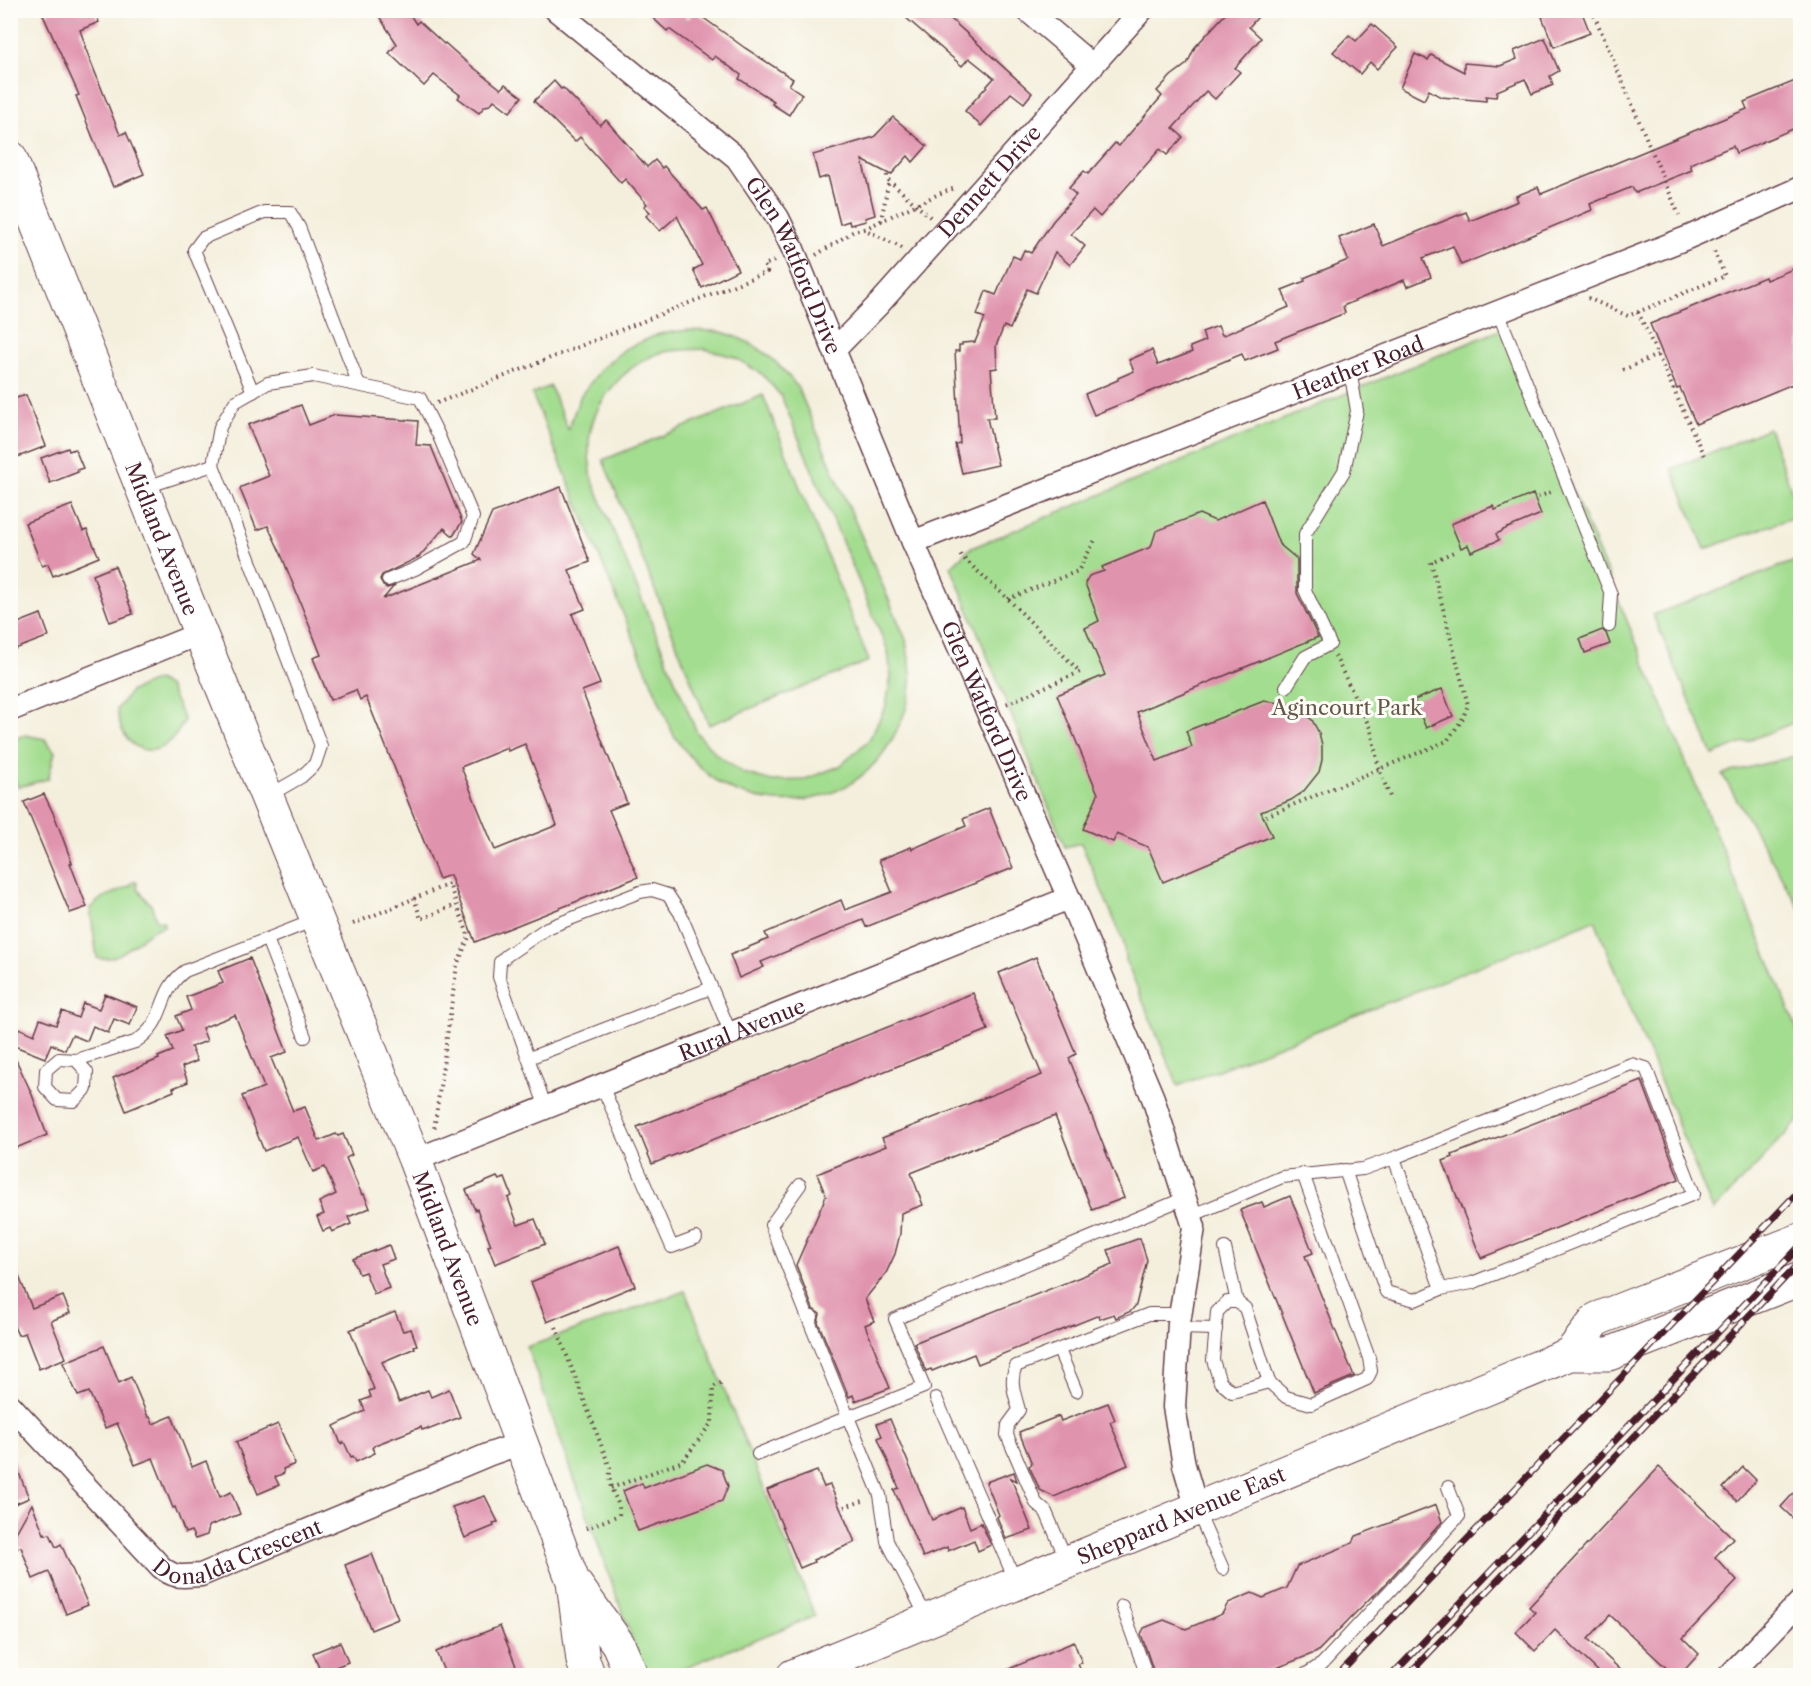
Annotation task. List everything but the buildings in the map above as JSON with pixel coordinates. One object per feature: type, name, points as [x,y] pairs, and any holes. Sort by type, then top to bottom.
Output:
[{"type":"main road","name":"Midland Avenue","points":[[10,157],[415,1160],[573,1581],[583,1661],[589,1676]]},
{"type":"main road","name":"Sheppard Avenue East","points":[[1570,1354],[1597,1319],[1800,1240]]},
{"type":"main road","name":"Sheppard Avenue East","points":[[793,1676],[852,1670],[928,1620],[1570,1354],[1609,1354],[1800,1279]]},
{"type":"main road","name":"Midland Avenue","points":[[573,1581],[618,1644],[632,1676]]},
{"type":"street","name":"Glen Watford Drive","points":[[555,10],[738,159],[778,218],[792,247],[913,542],[1069,898],[1153,1098],[1188,1207],[1194,1227],[1179,1321],[1174,1407],[1184,1464],[1197,1509]]},
{"type":"street","points":[[1027,10],[1093,66]]},
{"type":"street","name":"Dennett Drive","points":[[835,349],[879,304],[1142,10]]},
{"type":"street","name":"Heather Road","points":[[913,542],[1705,230],[1800,188]]},
{"type":"street","points":[[10,710],[201,633]]},
{"type":"street","name":"Rural Avenue","points":[[415,1160],[1069,898]]},
{"type":"street","name":"Donalda Crescent","points":[[10,1405],[161,1566],[170,1575],[179,1577],[201,1575],[490,1454],[522,1443]]},
{"type":"street","points":[[1729,1676],[1798,1610]]},
{"type":"lane","points":[[253,392],[194,250],[203,238],[264,212],[290,212],[299,227],[358,385]]},
{"type":"lane","points":[[1498,312],[1611,594],[1609,626]]},
{"type":"lane","points":[[1286,687],[1305,657],[1330,644],[1305,590],[1305,534],[1344,471],[1357,411],[1350,370]]},
{"type":"lane","points":[[267,797],[301,777],[315,764],[321,746],[213,465],[220,427],[235,402],[268,383],[313,376],[420,398],[473,517],[464,542],[415,569],[388,580]]},
{"type":"lane","points":[[143,488],[213,465]]},
{"type":"lane","points":[[546,1108],[499,977],[500,962],[547,928],[640,892],[652,890],[668,894],[680,913],[731,1034]]},
{"type":"lane","points":[[76,1060],[135,1042],[143,1037],[150,1031],[159,1016],[165,995],[175,978],[193,967],[317,920]]},
{"type":"lane","points":[[267,939],[305,1037]]},
{"type":"lane","points":[[529,1059],[711,988]]},
{"type":"lane","points":[[758,1454],[924,1387],[895,1318],[1188,1207],[1282,1177],[1303,1174],[1345,1170],[1364,1169],[1631,1064],[1646,1068],[1694,1194],[1472,1283],[1441,1289],[1415,1300],[1386,1292],[1345,1170]]},
{"type":"lane","points":[[602,1086],[672,1247],[696,1238]]},
{"type":"lane","points":[[1394,1158],[1441,1289]]},
{"type":"lane","points":[[1225,1248],[1238,1302],[1245,1308],[1269,1382],[1286,1397],[1311,1404],[1367,1379],[1371,1371],[1369,1358],[1303,1174]]},
{"type":"lane","points":[[800,1185],[771,1225],[880,1495],[887,1541],[928,1620]]},
{"type":"lane","points":[[1238,1302],[1227,1302],[1217,1312],[1213,1360],[1220,1382],[1232,1392],[1269,1382]]},
{"type":"lane","points":[[1068,1562],[1046,1512],[1036,1503],[1007,1435],[1008,1425],[1019,1410],[1011,1380],[1016,1366],[1149,1314],[1216,1329]]},
{"type":"lane","points":[[1059,1350],[1076,1391]]},
{"type":"lane","points":[[936,1398],[1016,1584]]},
{"type":"lane","points":[[1303,1676],[1322,1664],[1459,1516],[1448,1487]]},
{"type":"lane","points":[[1197,1509],[1223,1569]]},
{"type":"lane","points":[[1122,1606],[1147,1676]]},
{"type":"path","points":[[1592,10],[1679,215]]},
{"type":"path","points":[[881,221],[888,178],[930,217]]},
{"type":"path","points":[[816,255],[854,231],[864,229],[956,188]]},
{"type":"path","points":[[864,229],[903,248]]},
{"type":"path","points":[[1563,286],[1628,316],[1725,276],[1705,230]]},
{"type":"path","points":[[425,408],[767,272],[764,265],[777,260],[792,247]]},
{"type":"path","points":[[1638,312],[1660,354],[1704,456]]},
{"type":"path","points":[[1623,370],[1660,354]]},
{"type":"path","points":[[1008,599],[1078,571],[1095,540]]},
{"type":"path","points":[[1266,816],[1447,741],[1462,720],[1468,705],[1431,562],[1456,551]]},
{"type":"path","points":[[960,555],[1008,599],[1080,672],[988,712]]},
{"type":"path","points":[[1330,644],[1371,730],[1379,769],[1390,797]]},
{"type":"path","points":[[10,796],[16,806]]},
{"type":"path","points":[[353,924],[449,884],[469,936],[457,965],[434,1130]]},
{"type":"path","points":[[414,898],[421,919],[456,905]]},
{"type":"path","points":[[556,1326],[610,1468],[611,1488],[620,1508],[619,1515],[582,1530]]},
{"type":"path","points":[[611,1488],[684,1461],[712,1422],[713,1387],[725,1381]]},
{"type":"path","points":[[686,1458],[688,1466]]},
{"type":"path","points":[[844,1507],[880,1495]]},
{"type":"green space","name":"Agincourt Park","points":[[1505,328],[1800,1036],[1800,1119],[1713,1211],[1595,920],[1178,1086],[1125,958],[1123,940],[1081,843],[1065,847],[951,567],[969,549]]},
{"type":"green space","points":[[688,330],[725,333],[737,337],[766,354],[790,378],[798,388],[906,640],[911,685],[906,710],[895,734],[877,760],[861,776],[842,788],[822,796],[800,801],[778,801],[732,790],[706,773],[673,734],[532,394],[550,386],[568,429],[581,395],[602,368],[625,349],[659,334]],"holes":[[[705,349],[734,357],[762,374],[781,396],[888,651],[891,677],[886,706],[869,740],[840,766],[803,780],[772,781],[743,773],[716,754],[697,733],[591,474],[589,456],[591,428],[603,400],[622,376],[647,359],[660,353],[676,350]]]},
{"type":"green space","points":[[763,395],[869,661],[709,725],[603,460]]},
{"type":"green space","points":[[1769,428],[1800,515],[1705,549],[1672,469]]},
{"type":"green space","points":[[1800,559],[1800,720],[1713,755],[1653,615]]},
{"type":"green space","points":[[157,680],[169,687],[184,720],[176,735],[166,744],[156,749],[145,750],[135,746],[126,737],[120,725],[117,709],[131,691]]},
{"type":"green space","points":[[25,735],[45,739],[55,752],[48,779],[18,787],[11,772],[11,740]]},
{"type":"green space","points":[[1800,755],[1800,909],[1722,774]]},
{"type":"green space","points":[[133,882],[137,882],[137,888],[151,905],[157,921],[163,921],[164,926],[147,934],[116,956],[97,958],[90,908],[102,898],[130,886]]},
{"type":"green space","points":[[685,1291],[815,1616],[665,1675],[645,1675],[527,1347]]},
{"type":"railway","points":[[1337,1676],[1800,1190]]},
{"type":"railway","points":[[1391,1676],[1800,1246]]},
{"type":"railway","points":[[1407,1676],[1800,1262]]}]
